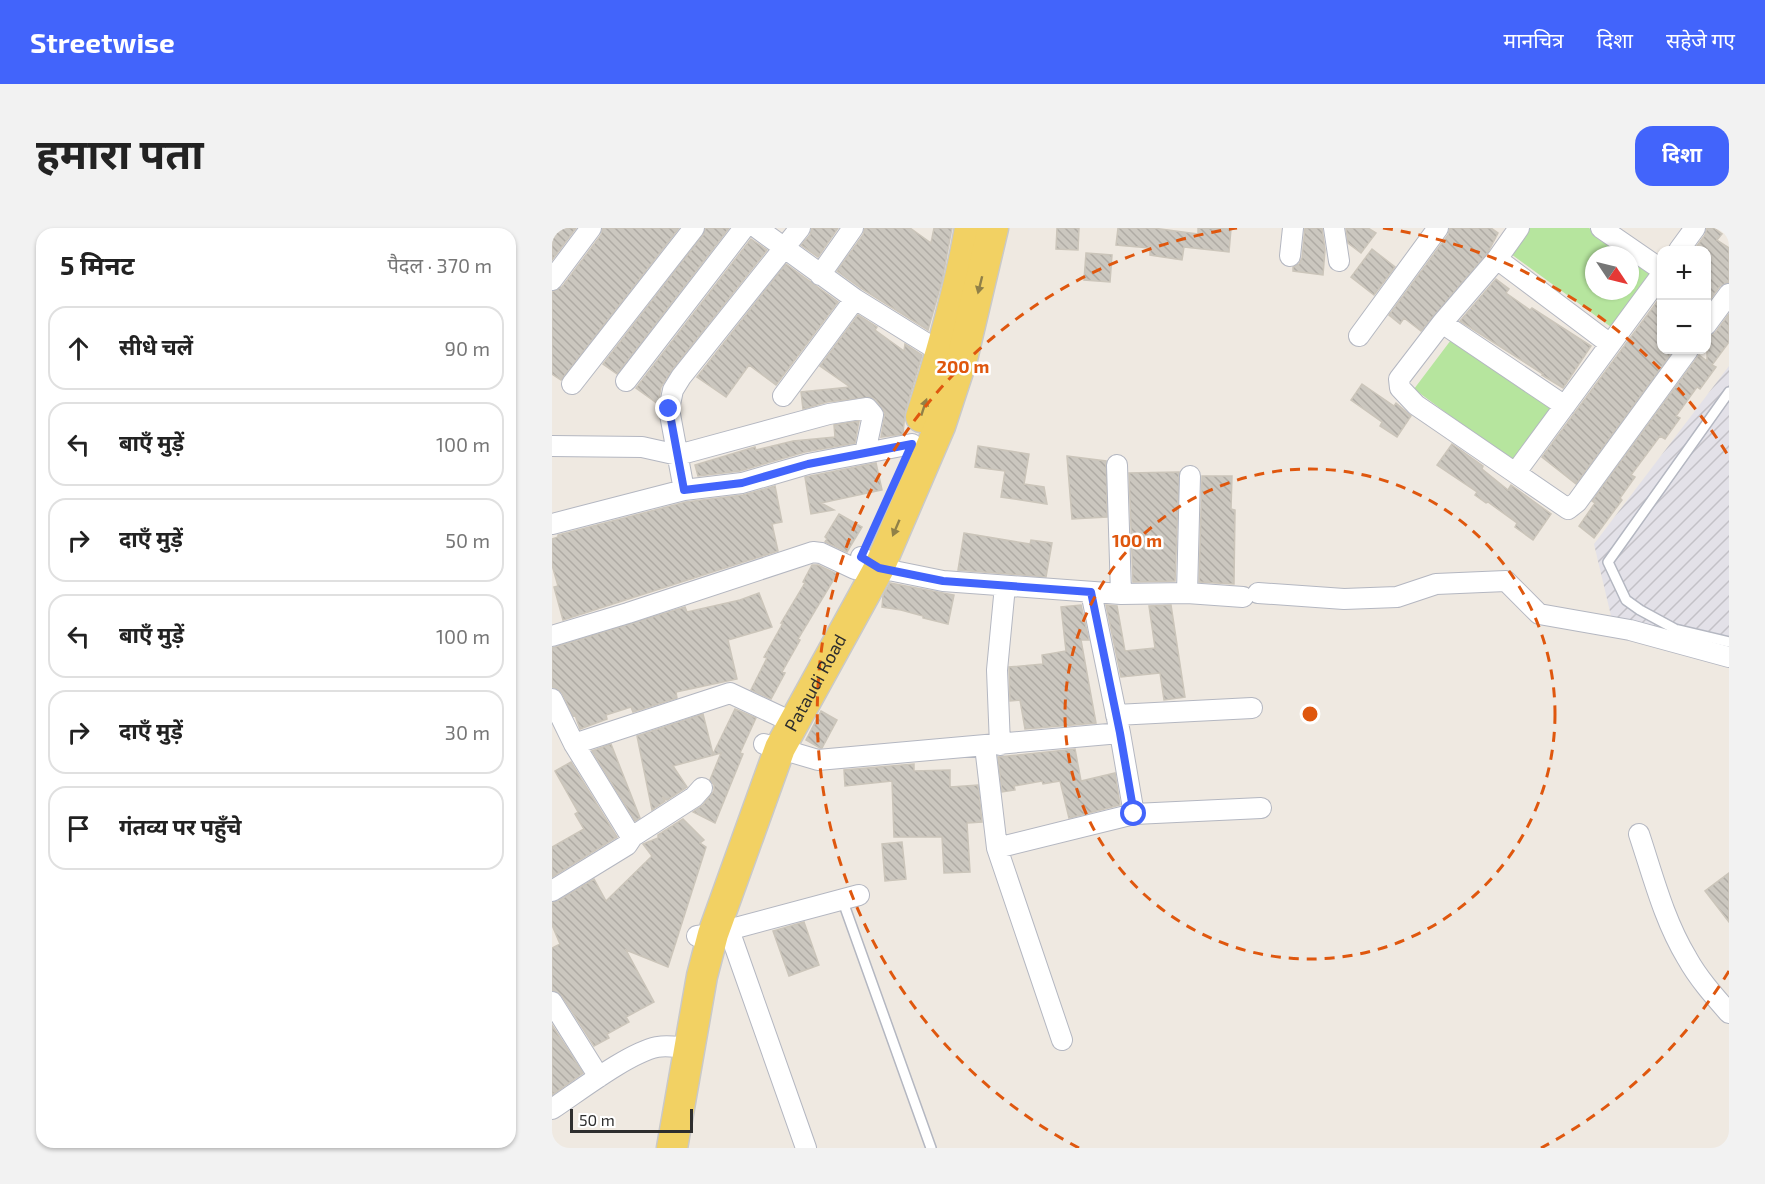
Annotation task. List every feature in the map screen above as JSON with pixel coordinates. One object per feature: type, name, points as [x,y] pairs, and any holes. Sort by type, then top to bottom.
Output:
[{"type":"main road","points":[[656,1148],[713,933],[701,920],[778,732],[940,426],[970,228]]},
{"type":"main road","points":[[865,565],[912,444],[952,356],[993,228]]},
{"type":"main road","points":[[672,1148],[681,1048]]},
{"type":"street","points":[[552,278],[591,228]]},
{"type":"street","points":[[573,384],[694,228]]},
{"type":"street","points":[[626,381],[744,228]]},
{"type":"street","points":[[757,228],[855,299],[952,356]]},
{"type":"street","points":[[684,490],[669,409],[673,390],[800,228]]},
{"type":"street","points":[[820,275],[853,228]]},
{"type":"street","points":[[1290,256],[1293,228]]},
{"type":"street","points":[[1334,228],[1339,261]]},
{"type":"street","points":[[1359,336],[1438,228]]},
{"type":"street","points":[[1519,228],[1497,259],[1442,323],[1399,379],[1400,387],[1416,405],[1568,508],[1573,506],[1686,354]]},
{"type":"street","points":[[1602,228],[1657,268]]},
{"type":"street","points":[[1682,246],[1695,228]]},
{"type":"street","points":[[1497,259],[1610,344]]},
{"type":"street","points":[[1516,472],[1657,279]]},
{"type":"street","points":[[1711,319],[1729,294]]},
{"type":"street","points":[[783,396],[855,299]]},
{"type":"street","points":[[1442,323],[1565,406]]},
{"type":"street","points":[[552,446],[642,447],[678,455],[829,414],[867,408],[873,415],[865,453]]},
{"type":"street","points":[[552,524],[684,490],[742,483],[808,464],[912,444]]},
{"type":"street","points":[[1117,465],[1121,594]]},
{"type":"street","points":[[1187,593],[1190,476]]},
{"type":"street","points":[[552,636],[813,552],[943,581],[1121,594],[1187,593],[1344,600],[1397,597],[1436,584],[1506,581],[1539,614],[1630,630],[1729,657]]},
{"type":"street","points":[[1005,586],[993,745],[997,848],[1062,1040]]},
{"type":"street","points":[[1091,592],[1134,814]]},
{"type":"street","points":[[574,744],[725,694],[734,694],[778,732],[818,760],[993,745],[1118,724],[1252,708]]},
{"type":"street","points":[[552,699],[574,744],[629,834],[633,836]]},
{"type":"street","points":[[552,891],[627,845],[633,836],[694,797],[702,788]]},
{"type":"street","points":[[997,848],[1134,814],[1261,808]]},
{"type":"street","points":[[1639,834],[1665,914],[1687,958],[1709,990],[1729,1013]]},
{"type":"street","points":[[806,1148],[713,933],[851,897]]},
{"type":"street","points":[[552,1002],[599,1077]]},
{"type":"street","points":[[552,1109],[640,1053],[656,1047],[681,1048]]},
{"type":"lane","points":[[1729,392],[1608,562],[1626,600],[1640,610],[1676,629],[1729,642]]},
{"type":"lane","points":[[851,897],[931,1148]]},
{"type":"shaded area","points":[[1729,366],[1729,660],[1612,620],[1594,544]]},
{"type":"green space","points":[[1530,228],[1589,228],[1613,246],[1585,246],[1585,300],[1631,300],[1611,327],[1511,254]]},
{"type":"green space","points":[[1639,265],[1651,274],[1639,290]]},
{"type":"green space","points":[[1454,336],[1554,409],[1514,463],[1414,389]]},
{"type":"building","points":[[558,228],[576,228],[552,260],[552,236]]},
{"type":"building","points":[[603,228],[679,228],[561,380],[552,374],[552,292],[562,287],[601,235]]},
{"type":"building","points":[[706,228],[729,228],[617,374],[603,364],[703,235]]},
{"type":"building","points":[[812,228],[838,228],[818,257],[801,245],[810,235]]},
{"type":"building","points":[[865,228],[910,228],[931,243],[934,228],[952,228],[942,281],[928,330],[837,271],[863,235]]},
{"type":"building","points":[[1057,228],[1079,228],[1078,250],[1056,249]]},
{"type":"building","points":[[1118,228],[1153,228],[1198,234],[1198,228],[1231,229],[1229,252],[1184,247],[1182,260],[1150,255],[1150,248],[1116,245]]},
{"type":"building","points":[[1305,228],[1322,228],[1325,250],[1323,275],[1293,271],[1293,267],[1299,264],[1302,258]]},
{"type":"building","points":[[1346,228],[1368,228],[1376,233],[1361,253],[1348,243]]},
{"type":"building","points":[[1450,228],[1491,228],[1498,233],[1488,252],[1421,331],[1404,318],[1400,324],[1389,315],[1448,235]]},
{"type":"building","points":[[1707,228],[1714,228],[1722,234],[1717,240],[1729,248],[1729,282],[1720,286],[1711,298],[1711,246],[1697,246]]},
{"type":"building","points":[[751,239],[767,250],[672,370],[661,387],[658,404],[636,388]]},
{"type":"building","points":[[1372,249],[1395,267],[1374,295],[1351,277]]},
{"type":"building","points":[[1086,253],[1112,255],[1110,282],[1084,280]]},
{"type":"building","points":[[786,264],[838,302],[776,385],[749,365],[726,397],[697,377]]},
{"type":"building","points":[[1496,279],[1509,289],[1506,293],[1530,310],[1532,308],[1591,346],[1563,388],[1460,321]]},
{"type":"building","points":[[1657,302],[1657,354],[1671,354],[1576,484],[1542,457]]},
{"type":"building","points":[[1729,314],[1729,342],[1712,365],[1716,367],[1700,389],[1697,387],[1676,416],[1680,418],[1665,439],[1660,436],[1631,475],[1635,477],[1620,498],[1622,500],[1594,538],[1579,526],[1595,503],[1592,501],[1699,355],[1707,361],[1707,354],[1711,354],[1711,335]]},
{"type":"building","points":[[858,315],[877,327],[875,330],[904,351],[905,344],[922,355],[905,412],[903,434],[881,437],[885,413],[871,397],[827,402],[803,409],[801,392],[850,387],[820,366]]},
{"type":"building","points":[[1362,384],[1394,406],[1396,403],[1411,416],[1397,437],[1380,426],[1382,422],[1351,400]]},
{"type":"building","points":[[859,421],[855,443],[805,452],[740,471],[698,476],[695,465],[755,447],[756,450],[793,441],[835,437],[834,425]]},
{"type":"building","points":[[1452,444],[1483,466],[1482,469],[1508,490],[1511,485],[1551,514],[1533,540],[1515,527],[1517,523],[1488,502],[1486,503],[1475,495],[1477,492],[1437,465]]},
{"type":"building","points":[[978,446],[1029,454],[1024,484],[1044,487],[1047,504],[1001,497],[1005,471],[975,467]]},
{"type":"building","points":[[1067,456],[1106,461],[1107,517],[1072,519]]},
{"type":"building","points":[[876,463],[882,490],[821,503],[834,510],[811,514],[805,477]]},
{"type":"building","points":[[1179,472],[1175,581],[1133,582],[1129,473]]},
{"type":"building","points":[[1202,476],[1232,476],[1231,509],[1235,510],[1234,584],[1199,582]]},
{"type":"building","points":[[775,486],[782,522],[772,524],[778,551],[563,620],[554,587],[558,586],[552,565],[552,539],[558,535],[686,502],[743,495]]},
{"type":"building","points":[[839,514],[862,527],[847,552],[825,542],[827,539],[825,537]]},
{"type":"building","points":[[964,533],[1030,544],[1031,540],[1052,543],[1046,577],[958,570]]},
{"type":"building","points":[[812,565],[818,565],[837,574],[798,639],[800,640],[782,672],[785,673],[771,699],[751,690],[767,658],[764,657],[805,583],[803,582]]},
{"type":"building","points":[[890,583],[954,595],[948,624],[901,610],[882,607],[883,596]]},
{"type":"building","points":[[759,593],[772,627],[728,640],[737,679],[676,692],[677,698],[633,712],[631,707],[606,715],[607,719],[580,729],[562,693],[552,687],[552,648],[685,607],[687,612],[740,600]]},
{"type":"building","points":[[1081,605],[1089,640],[1081,640],[1096,723],[1025,729],[1020,700],[1010,701],[1009,667],[1043,664],[1042,655],[1066,651],[1061,607]]},
{"type":"building","points":[[1106,605],[1117,606],[1125,651],[1155,648],[1149,606],[1171,605],[1185,697],[1164,700],[1160,673],[1121,677]]},
{"type":"building","points":[[735,709],[756,718],[740,753],[743,754],[715,823],[693,812],[703,805],[714,791],[714,785],[710,780],[721,753],[673,766],[687,787],[667,800],[662,797],[665,801],[652,810],[637,736],[703,714],[713,754]]},
{"type":"building","points":[[821,711],[837,720],[820,748],[806,740]]},
{"type":"building","points":[[611,744],[640,818],[635,821],[592,751]]},
{"type":"building","points":[[1075,749],[1081,781],[1115,773],[1120,805],[1069,818],[1060,781],[1043,784],[1042,781],[1014,786],[1015,790],[1002,792],[998,757]]},
{"type":"building","points":[[571,762],[617,837],[552,877],[552,847],[584,829],[575,814],[578,812],[555,771]]},
{"type":"building","points":[[914,764],[914,771],[950,770],[950,787],[978,785],[982,822],[967,823],[970,872],[944,873],[942,837],[894,837],[892,781],[845,786],[844,770]]},
{"type":"building","points":[[683,819],[704,840],[700,843],[706,847],[668,967],[626,950],[654,1002],[626,1017],[629,1022],[607,1034],[609,1038],[594,1046],[562,996],[552,990],[552,948],[560,944],[552,925],[552,903],[594,879],[606,901],[652,856],[643,844],[658,838],[658,835]]},
{"type":"building","points":[[902,842],[906,879],[885,881],[882,844]]},
{"type":"building","points":[[1729,873],[1729,922],[1705,891]]},
{"type":"building","points":[[804,922],[819,965],[789,976],[773,931]]},
{"type":"building","points":[[552,1025],[583,1073],[552,1095]]},
{"type":"route","points":[[669,409],[684,490],[742,483],[808,464],[912,444],[861,557],[879,568],[943,581],[1091,592],[1134,814]]}]
